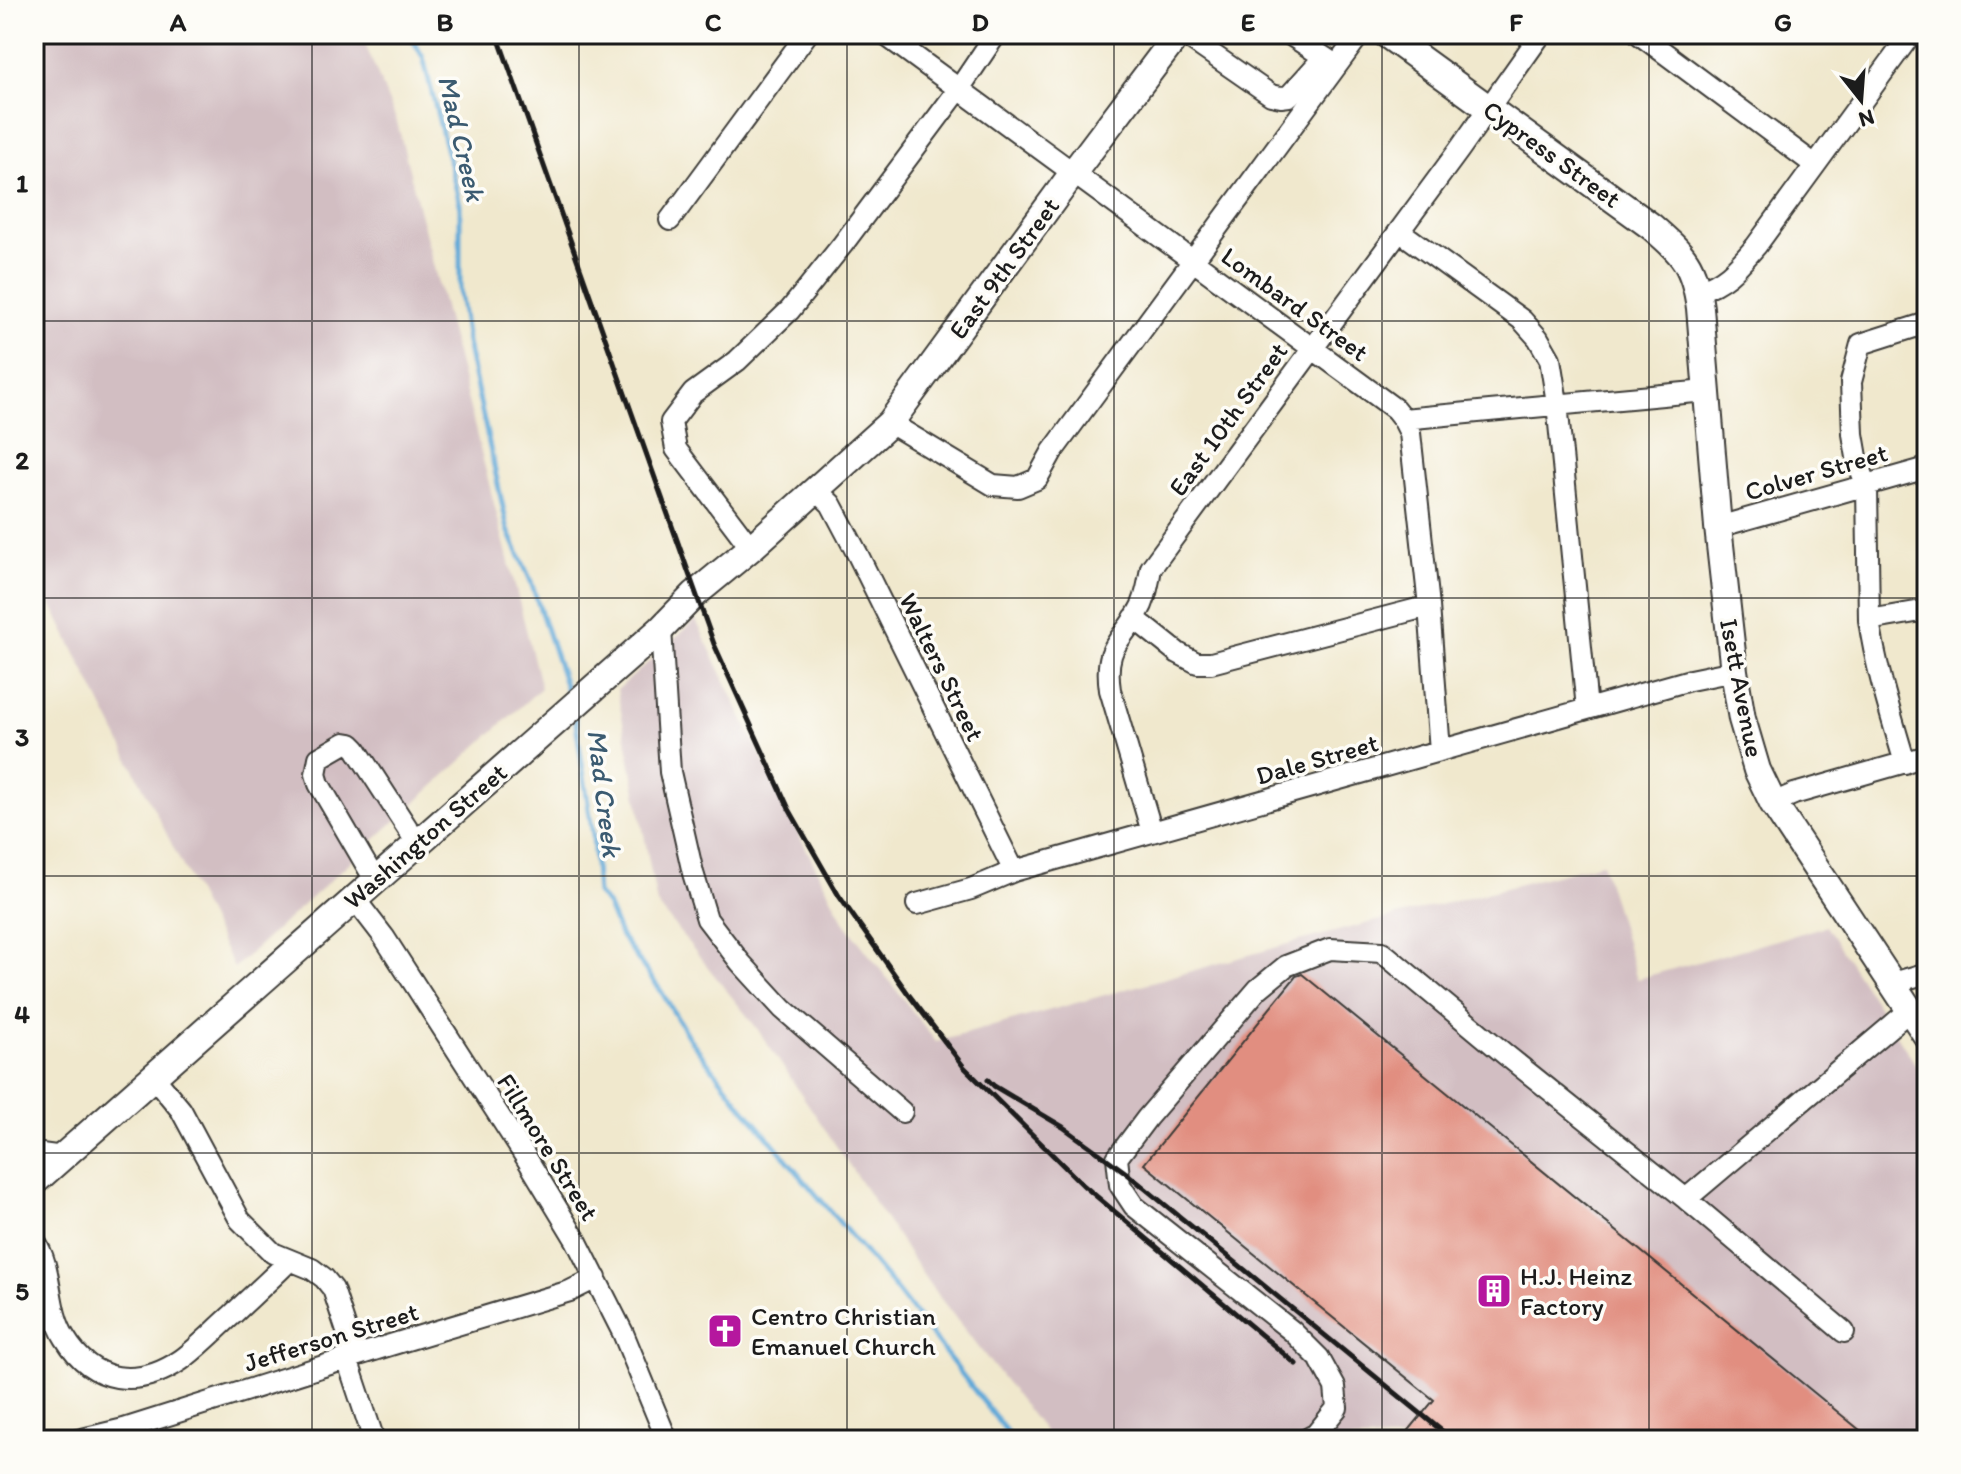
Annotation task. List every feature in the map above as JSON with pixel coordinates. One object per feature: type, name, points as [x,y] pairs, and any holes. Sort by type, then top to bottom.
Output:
[{"type":"main road","name":"East 9th Street","points":[[816,490],[890,423],[1073,173],[1180,34]]},
{"type":"main road","name":"Cypress Street","points":[[1386,34],[1652,227],[1689,264],[1698,291]]},
{"type":"main road","name":"Isett Avenue","points":[[1698,291],[1734,671],[1742,719],[1757,770],[1773,803],[1927,1036]]},
{"type":"main road","name":"Washington Street","points":[[34,1182],[816,490]]},
{"type":"street","points":[[670,220],[807,34]]},
{"type":"street","name":"Lombard Street","points":[[884,34],[1395,409],[1403,419]]},
{"type":"street","points":[[751,548],[676,449],[671,422],[693,393],[737,361],[790,310],[959,89],[996,34]]},
{"type":"street","points":[[1180,34],[1271,95],[1281,97],[1289,96],[1360,34]]},
{"type":"street","points":[[1289,34],[1330,61]]},
{"type":"street","name":"East 10th Street","points":[[1152,832],[1107,673],[1114,644],[1134,618],[1147,590],[1151,568],[1541,34]]},
{"type":"street","points":[[1639,34],[1815,165]]},
{"type":"street","points":[[1698,291],[1711,287],[1734,272],[1756,246],[1815,165],[1900,38]]},
{"type":"street","points":[[890,423],[993,485],[1018,487],[1037,479],[1052,452],[1193,261],[1330,61]]},
{"type":"street","points":[[1400,230],[1522,320],[1538,338],[1550,359],[1587,709]]},
{"type":"street","points":[[1905,763],[1879,676],[1869,620],[1867,486],[1858,463],[1853,434],[1851,382],[1861,344],[1927,323]]},
{"type":"street","points":[[1440,751],[1429,606],[1410,433],[1403,419],[1706,391]]},
{"type":"street","name":"Colver Street","points":[[1718,527],[1927,468]]},
{"type":"street","name":"Walters Street","points":[[816,490],[831,504],[858,555],[1014,871]]},
{"type":"street","points":[[1134,618],[1178,653],[1197,663],[1211,663],[1429,606]]},
{"type":"street","points":[[1869,620],[1927,610]]},
{"type":"street","points":[[661,629],[670,772],[707,919],[740,962],[783,1009],[902,1112]]},
{"type":"street","name":"Dale Street","points":[[917,904],[971,889],[1014,871],[1690,680],[1734,671]]},
{"type":"street","points":[[375,880],[319,784],[316,774],[319,758],[345,743],[351,744],[417,843]]},
{"type":"street","points":[[1773,803],[1794,794],[1927,756]]},
{"type":"street","name":"Fillmore Street","points":[[354,898],[384,937],[576,1240],[623,1333],[667,1440]]},
{"type":"street","points":[[1305,1440],[1316,1434],[1337,1408],[1335,1387],[1319,1358],[1292,1331],[1134,1206],[1120,1185],[1117,1158],[1147,1118],[1258,989],[1286,966],[1330,949],[1382,952],[1844,1332]]},
{"type":"street","points":[[1893,983],[1927,973]]},
{"type":"street","points":[[1686,1199],[1910,1010]]},
{"type":"street","points":[[153,1076],[181,1110],[240,1220],[273,1253],[312,1269],[333,1289],[374,1440]]},
{"type":"street","points":[[34,1153],[63,1157]]},
{"type":"street","points":[[34,1240],[44,1259],[52,1306],[66,1340],[93,1369],[113,1378],[134,1378],[161,1371],[183,1359],[290,1260]]},
{"type":"street","name":"Jefferson Street","points":[[78,1440],[123,1434],[351,1358],[570,1291],[596,1278]]},
{"type":"shaded area","points":[[34,34],[361,34],[397,122],[541,688],[234,968],[40,582],[34,562]]},
{"type":"shaded area","points":[[696,620],[844,922],[936,1042],[1299,941],[1602,863],[1637,979],[1826,926],[1927,1082],[1927,1440],[1051,1440],[930,1285],[756,1027],[657,904],[617,690]]},
{"type":"building","name":"H.J. Heinz Factory","points":[[1302,974],[1872,1440],[1401,1440],[1434,1400],[1144,1164],[1296,976]]},
{"type":"waterway","name":"Mad Creek","points":[[409,34],[423,57],[460,204],[460,292],[467,343],[508,530],[530,579],[570,700]]},
{"type":"waterway","name":"Mad Creek","points":[[575,717],[593,836],[597,894],[607,904],[620,935],[661,991],[689,1038],[741,1105],[894,1287],[1013,1440]]},
{"type":"railway","points":[[497,34],[714,644],[789,809],[839,896],[964,1067],[1083,1185],[1296,1364]]},
{"type":"railway","points":[[988,1080],[1063,1127],[1125,1172],[1453,1440]]},
{"type":"place","name":"H.J. Heinz Factory","points":[[1494,1291]]},
{"type":"place","name":"Centro Christian Emanuel Church","points":[[725,1331]]}]
